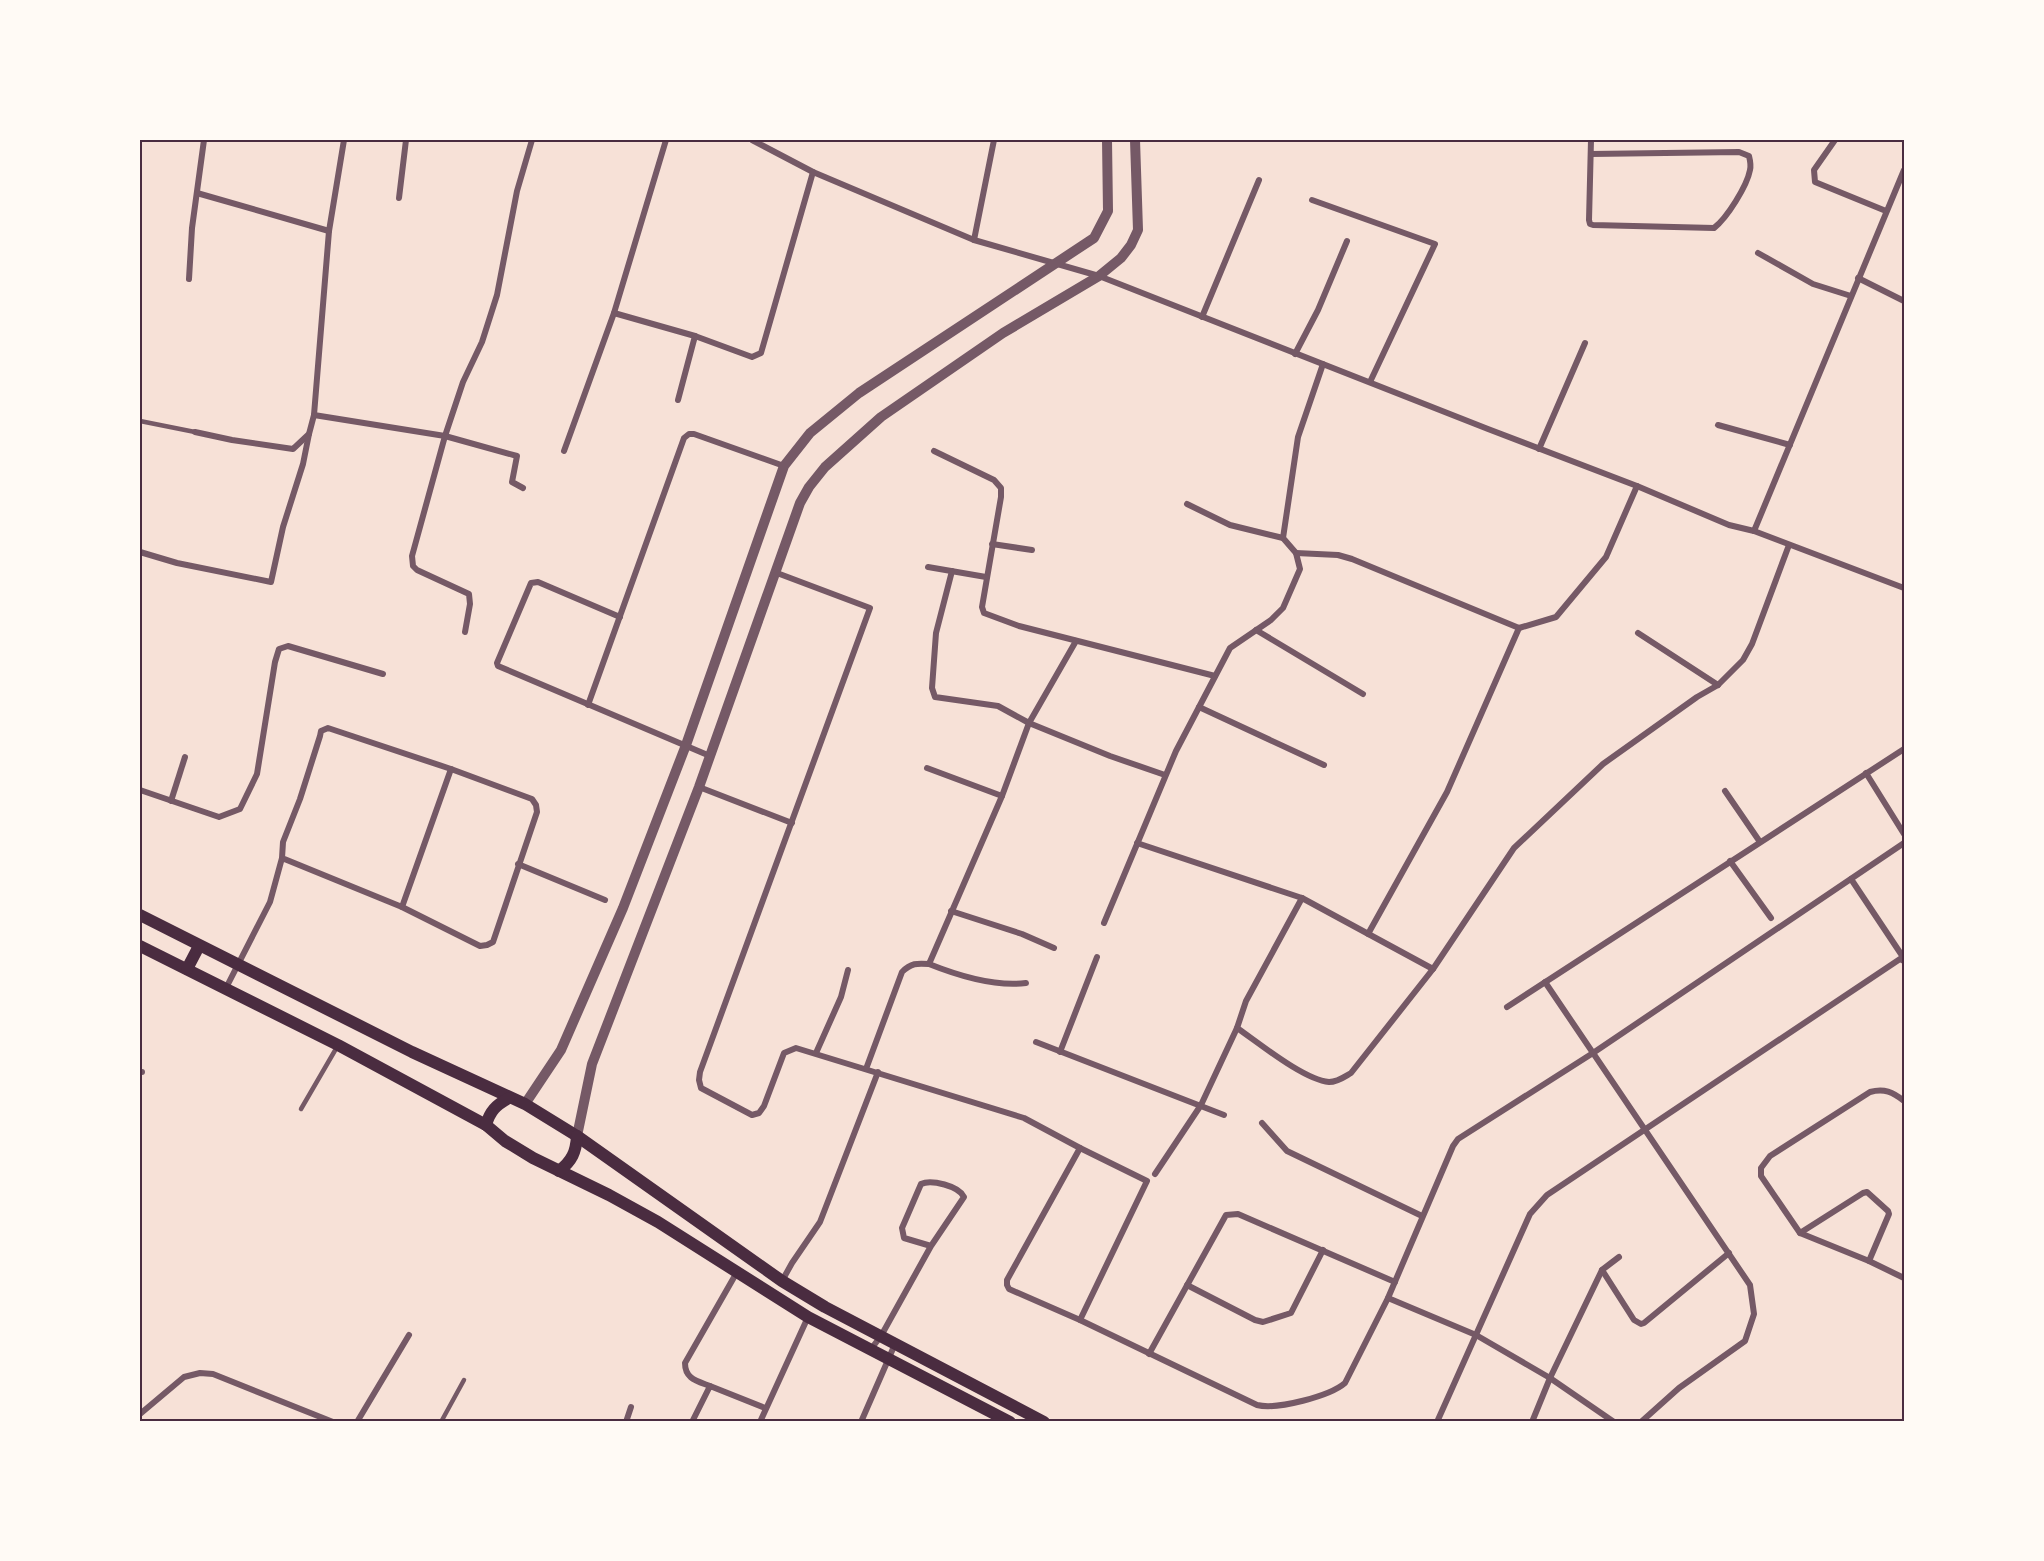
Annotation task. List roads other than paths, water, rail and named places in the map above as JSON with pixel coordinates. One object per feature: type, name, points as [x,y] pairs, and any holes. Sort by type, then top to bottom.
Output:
[{"type":"main road","points":[[140,915],[412,1052],[525,1104],[577,1136],[782,1281],[825,1307],[1044,1422]]},
{"type":"main road","points":[[140,946],[338,1045],[486,1125],[514,1147],[658,1222],[808,1317],[1010,1422]]},
{"type":"main road","points":[[187,969],[199,946]]},
{"type":"main road","points":[[486,1125],[495,1106],[509,1098]]},
{"type":"main road","points":[[559,1171],[570,1162],[577,1136]]},
{"type":"street","points":[[189,279],[204,140]]},
{"type":"street","points":[[140,552],[177,563],[271,582],[283,527],[303,464],[314,415],[329,231],[344,140]]},
{"type":"street","points":[[399,198],[406,140]]},
{"type":"street","points":[[465,632],[470,604],[469,594],[417,570],[412,566],[412,556],[445,436],[463,382],[482,342],[496,295],[517,191],[532,140]]},
{"type":"street","points":[[564,451],[614,313],[666,140]]},
{"type":"street","points":[[752,140],[813,172],[974,240],[1099,276],[1637,486],[1730,525],[1754,531],[1905,588]]},
{"type":"street","points":[[974,240],[994,140]]},
{"type":"street","points":[[525,1104],[561,1050],[623,908],[686,745],[784,466],[810,433],[859,393],[1094,238],[1108,211],[1107,140]]},
{"type":"street","points":[[577,1136],[592,1064],[699,787],[800,503],[825,467],[890,411],[1003,333],[1099,276],[1121,258],[1138,230],[1135,140]]},
{"type":"street","points":[[1591,140],[1589,220],[1592,225],[1714,228],[1722,222],[1745,185],[1750,170],[1749,156],[1739,152],[1591,154]]},
{"type":"street","points":[[1835,140],[1814,170],[1815,182],[1886,211]]},
{"type":"street","points":[[1754,531],[1905,170]]},
{"type":"street","points":[[614,313],[695,336],[752,357],[760,352],[813,172]]},
{"type":"street","points":[[1202,317],[1259,180]]},
{"type":"street","points":[[197,193],[329,231]]},
{"type":"street","points":[[1312,200],[1435,244],[1371,382]]},
{"type":"street","points":[[1295,354],[1318,310],[1347,241]]},
{"type":"street","points":[[1758,253],[1813,284],[1851,296]]},
{"type":"street","points":[[1858,278],[1905,301]]},
{"type":"street","points":[[678,400],[695,336]]},
{"type":"street","points":[[1539,449],[1585,343]]},
{"type":"street","points":[[1283,538],[1298,437],[1323,364]]},
{"type":"street","points":[[314,415],[445,436],[517,456],[512,482],[523,488]]},
{"type":"street","points":[[1718,425],[1791,445]]},
{"type":"street","points":[[195,432],[293,449],[309,434]]},
{"type":"street","points":[[588,705],[684,438],[688,434],[694,434],[784,466]]},
{"type":"street","points":[[934,451],[998,483],[1001,488],[986,577],[982,607],[984,613],[1019,626],[1215,676]]},
{"type":"street","points":[[1296,553],[1338,555],[1353,559],[1520,628],[1556,617],[1606,557],[1637,486]]},
{"type":"street","points":[[1104,923],[1165,775],[1230,648],[1271,620],[1283,608],[1300,569],[1296,553],[1283,538],[1230,525],[1187,504]]},
{"type":"street","points":[[992,544],[1032,550]]},
{"type":"street","points":[[1237,1028],[1306,1074],[1328,1082],[1337,1082],[1351,1073],[1433,969],[1514,848],[1604,764],[1697,697],[1718,685],[1743,660],[1752,644],[1789,545]]},
{"type":"street","points":[[928,567],[986,577]]},
{"type":"street","points":[[952,571],[936,633],[933,694],[940,699],[998,706],[1029,723],[1110,756],[1165,775]]},
{"type":"street","points":[[777,573],[870,608],[700,1072],[701,1088],[752,1114],[759,1113],[764,1106],[784,1053],[796,1048],[1024,1118],[1147,1181],[1080,1320]]},
{"type":"street","points":[[620,617],[538,582],[531,583],[497,660],[498,666],[710,756]]},
{"type":"street","points":[[1368,934],[1447,792],[1520,628]]},
{"type":"street","points":[[1256,630],[1363,694]]},
{"type":"street","points":[[1638,633],[1718,685]]},
{"type":"street","points":[[929,964],[1002,795],[1029,723],[1076,641]]},
{"type":"street","points":[[140,790],[219,817],[240,809],[257,774],[275,662],[279,650],[288,646],[383,674]]},
{"type":"street","points":[[1199,707],[1324,765]]},
{"type":"street","points":[[225,988],[270,902],[282,858],[283,842],[324,729],[328,728],[451,769],[532,799],[536,805],[537,812],[493,942],[487,945],[480,946],[402,907],[282,858]]},
{"type":"street","points":[[1507,1006],[1905,749]]},
{"type":"street","points":[[171,801],[185,757]]},
{"type":"street","points":[[927,768],[1002,795]]},
{"type":"street","points":[[402,907],[451,769]]},
{"type":"street","points":[[1866,773],[1905,834]]},
{"type":"street","points":[[699,787],[792,823]]},
{"type":"street","points":[[1725,791],[1760,842]]},
{"type":"street","points":[[1137,843],[1302,898],[1433,969]]},
{"type":"street","points":[[1080,1148],[1007,1280],[1006,1285],[1009,1289],[1080,1320],[1257,1405],[1267,1408],[1277,1407],[1326,1394],[1339,1389],[1345,1383],[1388,1298],[1422,1216],[1458,1139],[1593,1053],[1905,843]]},
{"type":"street","points":[[1730,861],[1771,918]]},
{"type":"street","points":[[518,864],[605,900]]},
{"type":"street","points":[[1437,1422],[1530,1214],[1547,1195],[1904,957],[1851,879]]},
{"type":"street","points":[[1155,1174],[1201,1105],[1237,1028],[1246,1001],[1302,898]]},
{"type":"street","points":[[951,911],[1022,934],[1054,948]]},
{"type":"street","points":[[1060,1052],[1097,957]]},
{"type":"street","points":[[866,1069],[902,972],[909,965],[929,964],[950,973],[1008,985],[1026,983]]},
{"type":"street","points":[[816,1053],[841,997],[848,970]]},
{"type":"street","points":[[1545,982],[1750,1285],[1754,1314],[1745,1341],[1679,1388],[1641,1422]]},
{"type":"street","points":[[1036,1042],[1224,1115]]},
{"type":"street","points":[[782,1281],[820,1222],[878,1072]]},
{"type":"street","points":[[1905,1101],[1887,1091],[1870,1092],[1770,1156],[1763,1162],[1761,1168],[1761,1176],[1800,1233],[1905,1278]]},
{"type":"street","points":[[1262,1123],[1287,1150],[1422,1216]]},
{"type":"street","points":[[871,1350],[931,1246],[964,1197],[958,1190],[927,1182],[921,1184],[902,1228],[902,1234],[904,1238],[931,1246]]},
{"type":"street","points":[[1800,1233],[1867,1192],[1889,1214],[1869,1261]]},
{"type":"street","points":[[1149,1354],[1226,1215],[1238,1214],[1395,1282]]},
{"type":"street","points":[[1187,1285],[1255,1320],[1263,1322],[1279,1318],[1291,1312],[1323,1250]]},
{"type":"street","points":[[1602,1270],[1634,1320],[1641,1324],[1729,1253]]},
{"type":"street","points":[[1532,1422],[1550,1378],[1602,1270],[1619,1257]]},
{"type":"street","points":[[737,1271],[685,1363],[686,1373],[688,1377],[765,1408]]},
{"type":"street","points":[[1388,1298],[1476,1335],[1550,1378],[1614,1422]]},
{"type":"street","points":[[760,1422],[808,1317]]},
{"type":"street","points":[[357,1422],[409,1335]]},
{"type":"street","points":[[861,1422],[895,1344]]},
{"type":"street","points":[[140,1414],[184,1377],[200,1373],[213,1374],[333,1422]]},
{"type":"street","points":[[692,1422],[710,1386]]},
{"type":"street","points":[[626,1422],[631,1407]]},
{"type":"lane","points":[[140,421],[195,432]]},
{"type":"lane","points":[[301,1109],[338,1045]]},
{"type":"lane","points":[[441,1422],[464,1380]]}]
